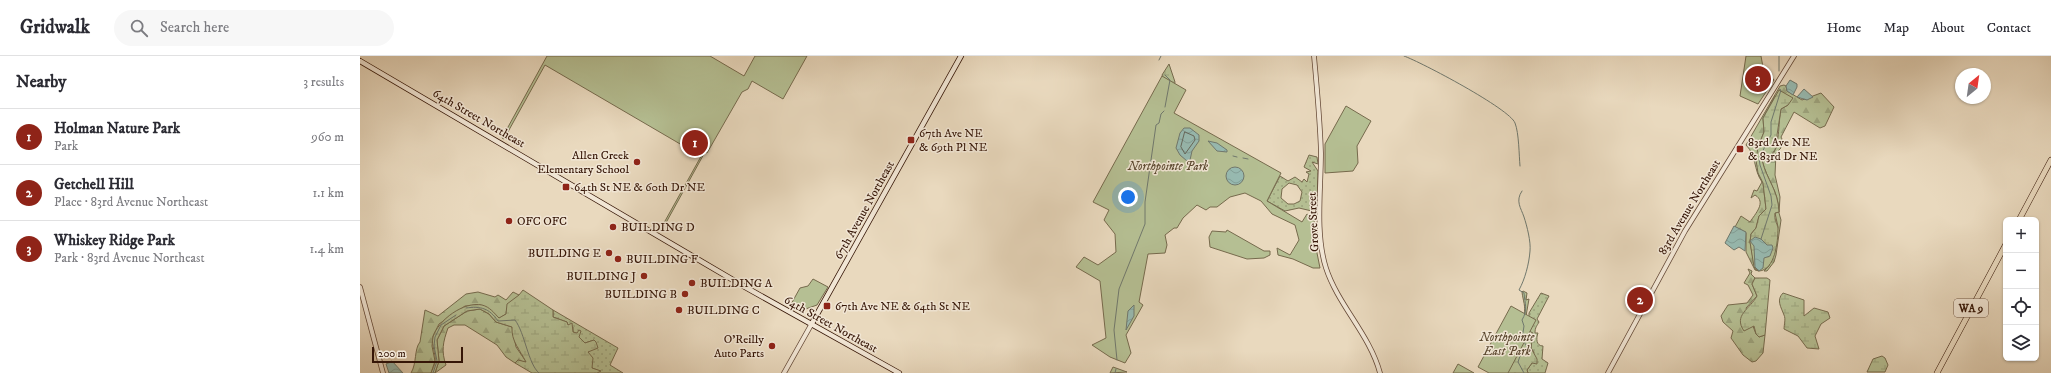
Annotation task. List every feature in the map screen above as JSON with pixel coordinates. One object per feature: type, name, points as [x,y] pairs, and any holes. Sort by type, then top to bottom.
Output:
[{"type":"main road","name":"67th Avenue Northeast","points":[[811,325],[961,56]]},
{"type":"main road","name":"64th Street Northeast","points":[[360,61],[811,325],[899,373]]},
{"type":"main road","points":[[2021,217],[2051,160]]},
{"type":"main road","name":"WA 9","points":[[1937,373],[2003,250]]},
{"type":"street","name":"Grove Street","points":[[1314,56],[1321,152],[1322,239],[1326,266],[1339,296],[1369,346],[1380,373]]},
{"type":"street","name":"83rd Avenue Northeast","points":[[1608,373],[1688,226],[1794,56]]},
{"type":"street","points":[[360,286],[383,373]]},
{"type":"street","name":"67th Avenue Northeast","points":[[784,373],[811,325]]},
{"type":"green space","points":[[547,56],[710,56],[744,76],[755,56],[807,56],[783,99],[752,81],[748,89],[742,92],[707,153],[705,152],[662,230],[660,230],[704,151],[699,155],[545,65],[504,139],[502,138]]},
{"type":"green space","points":[[1746,56],[1761,56],[1763,67],[1774,80],[1758,104],[1740,96]]},
{"type":"green space","points":[[1169,64],[1175,82],[1174,87],[1163,78],[1162,75]]},
{"type":"green space","name":"Northpointe Park","points":[[1162,76],[1186,90],[1174,113],[1281,173],[1267,201],[1302,222],[1307,214],[1314,219],[1315,243],[1320,268],[1313,268],[1293,259],[1278,255],[1277,248],[1290,255],[1299,240],[1295,225],[1272,214],[1261,201],[1245,193],[1230,197],[1217,207],[1210,207],[1206,210],[1197,205],[1183,218],[1177,228],[1174,228],[1165,235],[1167,245],[1165,253],[1148,254],[1139,302],[1143,305],[1126,335],[1131,353],[1125,363],[1110,357],[1092,345],[1106,338],[1100,281],[1076,267],[1084,257],[1098,265],[1116,252],[1115,234],[1104,220],[1109,210],[1093,202]]},
{"type":"green space","points":[[1780,86],[1786,86],[1787,91],[1802,100],[1821,93],[1834,107],[1825,126],[1820,128],[1794,112],[1781,137],[1781,148],[1776,153],[1775,175],[1780,197],[1779,213],[1781,220],[1776,255],[1774,262],[1767,271],[1764,271],[1769,266],[1778,227],[1775,213],[1779,212],[1777,197],[1762,160],[1770,157],[1774,153],[1781,109],[1788,105],[1775,96],[1763,118],[1764,132],[1758,147],[1758,173],[1763,183],[1766,209],[1759,216],[1756,228],[1751,234],[1750,242],[1755,269],[1759,271],[1755,270],[1746,252],[1746,233],[1735,227],[1741,216],[1750,222],[1760,205],[1760,201],[1755,195],[1751,198],[1754,190],[1757,191],[1762,182],[1757,172],[1754,158],[1746,145]]},
{"type":"green space","points":[[1779,90],[1793,98],[1788,105],[1781,109],[1777,135],[1778,145],[1768,160],[1762,160],[1777,197],[1779,212],[1775,213],[1778,228],[1776,247],[1772,261],[1769,266],[1759,271],[1754,267],[1750,242],[1751,234],[1756,228],[1759,216],[1766,209],[1763,183],[1758,173],[1756,160],[1758,147],[1764,132],[1763,118]]},
{"type":"green space","points":[[1346,106],[1371,121],[1357,146],[1358,163],[1353,171],[1325,173],[1325,144]]},
{"type":"green space","points":[[1309,155],[1317,157],[1318,164],[1312,162],[1318,171],[1317,215],[1316,212],[1299,208],[1285,211],[1267,201],[1280,176],[1288,181],[1295,177],[1302,182],[1304,179],[1307,182],[1309,174],[1306,172],[1311,171],[1304,167]],"holes":[[[1289,183],[1297,185],[1302,192],[1300,201],[1294,204],[1288,204],[1281,198],[1282,189]]]},
{"type":"green space","points":[[1227,230],[1264,251],[1270,251],[1270,255],[1264,258],[1247,259],[1210,247],[1209,237],[1212,231],[1226,232]]},
{"type":"green space","points":[[1748,269],[1752,271],[1751,274],[1755,278],[1752,284],[1757,296],[1746,308],[1756,334],[1759,337],[1765,335],[1763,353],[1756,361],[1752,362],[1743,355],[1731,338],[1733,331],[1723,322],[1721,316],[1728,305],[1747,303],[1753,295],[1748,285],[1744,283],[1750,273]]},
{"type":"green space","points":[[1755,278],[1767,278],[1770,280],[1765,335],[1759,337],[1756,334],[1754,326],[1744,331],[1740,321],[1741,316],[1757,296],[1752,284]]},
{"type":"green space","points":[[813,279],[828,287],[817,305],[800,311],[790,306],[800,288],[808,286]]},
{"type":"green space","points":[[523,290],[553,310],[553,317],[567,322],[568,325],[572,323],[573,332],[577,333],[579,330],[581,331],[579,337],[585,343],[594,340],[596,342],[598,348],[588,352],[593,358],[592,368],[601,371],[597,373],[532,373],[515,363],[518,360],[526,362],[514,341],[512,327],[496,322],[489,314],[480,309],[467,311],[444,326],[437,340],[439,361],[435,373],[431,373],[435,361],[433,337],[440,324],[446,318],[467,306],[482,305],[492,310],[499,318],[506,314],[507,304]]},
{"type":"green space","points":[[1523,291],[1527,293],[1526,300],[1529,299],[1526,316],[1529,331],[1533,333],[1531,348],[1537,359],[1537,364],[1532,363],[1527,370],[1528,373],[1502,373],[1525,312]]},
{"type":"green space","points":[[478,292],[495,297],[498,295],[506,300],[513,292],[519,295],[506,314],[498,319],[481,305],[465,306],[439,324],[433,336],[432,346],[435,361],[431,373],[411,373],[417,348],[420,342],[425,310],[438,316],[466,294]]},
{"type":"green space","points":[[1541,293],[1549,296],[1537,319],[1539,322],[1535,333],[1538,333],[1537,339],[1539,345],[1543,346],[1542,359],[1548,363],[1545,373],[1528,373],[1527,370],[1532,363],[1534,352],[1531,348],[1532,333],[1529,331],[1529,313]]},
{"type":"green space","points":[[1783,293],[1804,300],[1804,316],[1814,308],[1828,312],[1830,318],[1821,324],[1815,336],[1819,349],[1807,348],[1798,336],[1784,329],[1785,317],[1779,301]]},
{"type":"green space","name":"Northpointe East Park","points":[[1511,306],[1536,320],[1508,373],[1489,373],[1478,367]]},
{"type":"green space","points":[[480,309],[489,314],[496,322],[512,327],[516,347],[527,363],[518,360],[515,363],[506,357],[497,345],[465,325],[454,325],[448,328],[444,342],[443,351],[446,365],[435,373],[439,361],[437,340],[444,326],[467,311]]},
{"type":"green space","points":[[553,310],[618,348],[610,365],[623,373],[597,373],[600,371],[592,368],[588,352],[594,340],[585,343],[583,342],[573,332],[573,327],[568,325],[567,322],[553,317]]},
{"type":"green space","points":[[1882,356],[1885,358],[1888,365],[1885,372],[1867,372],[1873,359]]},
{"type":"green space","name":"Northpointe East Park","points":[[1458,364],[1474,373],[1453,373]]},
{"type":"green space","points":[[1113,367],[1127,372],[1110,373]]},
{"type":"water","points":[[1790,80],[1797,84],[1793,95],[1787,91],[1786,86]]},
{"type":"water","points":[[1804,89],[1813,97],[1807,100],[1797,97]]},
{"type":"water","points":[[1184,128],[1190,128],[1199,135],[1199,141],[1192,151],[1190,160],[1187,161],[1180,155],[1176,148],[1180,133]]},
{"type":"water","points":[[1208,141],[1217,143],[1227,150],[1227,152],[1217,151]]},
{"type":"water","points":[[1235,167],[1241,170],[1244,176],[1241,182],[1235,185],[1229,182],[1226,176],[1229,170]]},
{"type":"water","points":[[1734,226],[1746,232],[1745,251],[1739,247],[1734,250],[1725,243]]},
{"type":"water","points":[[1755,237],[1761,239],[1767,245],[1772,245],[1773,248],[1770,256],[1764,258],[1763,268],[1759,271],[1755,267],[1754,246],[1750,241]]},
{"type":"water","points":[[1134,305],[1134,316],[1126,330],[1128,311]]},
{"type":"water","points":[[392,361],[403,373],[389,373],[386,364]]},
{"type":"waterway","points":[[1159,60],[1161,56]]},
{"type":"waterway","points":[[1404,56],[1464,86],[1498,107],[1509,116],[1515,123],[1516,127],[1520,166]]},
{"type":"waterway","points":[[1779,56],[1779,71]]},
{"type":"waterway","points":[[1165,75],[1170,80],[1165,107]]},
{"type":"waterway","points":[[1761,239],[1772,205],[1771,196],[1759,158],[1771,135],[1771,122],[1781,90],[1779,89]]},
{"type":"waterway","points":[[1117,360],[1114,330],[1119,289],[1145,224],[1145,202],[1156,125],[1159,123],[1161,114],[1164,111]]},
{"type":"waterway","points":[[1233,156],[1237,157]]},
{"type":"waterway","points":[[1243,158],[1248,159]]},
{"type":"waterway","points":[[1522,191],[1519,201],[1527,229],[1530,247],[1529,261],[1519,290],[1524,293],[1526,307],[1522,320],[1524,326],[1522,339],[1528,348],[1520,356],[1518,362],[1524,373]]},
{"type":"waterway","points":[[466,308],[476,307],[484,309],[491,313],[498,321],[515,320],[532,363],[539,373]]},
{"type":"waterway","points":[[433,373],[437,361],[434,346],[435,337],[441,325],[456,315]]},
{"type":"waterway","points":[[1115,373],[1116,369]]},
{"type":"place","name":"Whiskey Ridge Park","points":[[1758,79]]},
{"type":"place","name":"67th Ave NE & 69th Pl NE","points":[[911,140]]},
{"type":"place","name":"Holman Nature Park","points":[[695,143]]},
{"type":"place","name":"83rd Ave NE & 83rd Dr NE","points":[[1740,149]]},
{"type":"place","name":"Allen Creek Elementary School","points":[[637,162]]},
{"type":"place","name":"64th St NE & 60th Dr NE","points":[[566,187]]},
{"type":"place","name":"OFC OFC","points":[[509,221]]},
{"type":"place","name":"BUILDING D","points":[[613,227]]},
{"type":"place","name":"BUILDING E","points":[[609,253]]},
{"type":"place","name":"BUILDING F","points":[[618,259]]},
{"type":"place","name":"BUILDING J","points":[[644,276]]},
{"type":"place","name":"BUILDING A","points":[[692,283]]},
{"type":"place","name":"BUILDING B","points":[[685,294]]},
{"type":"place","name":"Getchell Hill","points":[[1640,300]]},
{"type":"place","name":"67th Ave NE & 64th St NE","points":[[827,306]]},
{"type":"place","name":"BUILDING C","points":[[679,310]]},
{"type":"place","name":"O'Reilly Auto Parts","points":[[772,346]]}]
